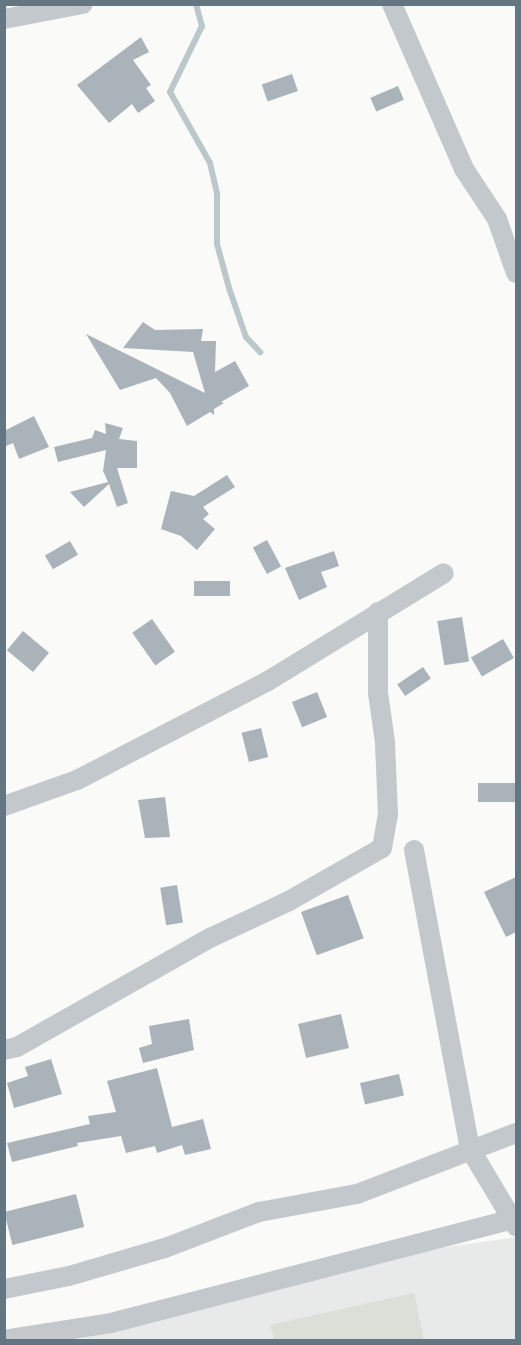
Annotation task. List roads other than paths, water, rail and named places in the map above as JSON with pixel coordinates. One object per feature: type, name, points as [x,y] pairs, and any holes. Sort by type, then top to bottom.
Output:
[{"type":"street","points":[[4,19],[83,4]]},
{"type":"street","points":[[392,4],[464,169],[497,219],[516,273]]},
{"type":"street","points":[[4,806],[77,780],[268,681],[444,573]]},
{"type":"street","points":[[4,1050],[27,1042],[210,938],[288,901],[382,848],[388,815],[385,742],[378,693],[378,612]]},
{"type":"street","points":[[4,1340],[111,1323],[516,1221],[470,1149],[414,850]]},
{"type":"street","points":[[4,1289],[69,1276],[165,1248],[259,1212],[357,1194],[516,1133]]},
{"type":"waterway","points":[[196,4],[202,26],[170,92],[210,163],[217,194],[217,244],[246,337],[260,352]]}]
